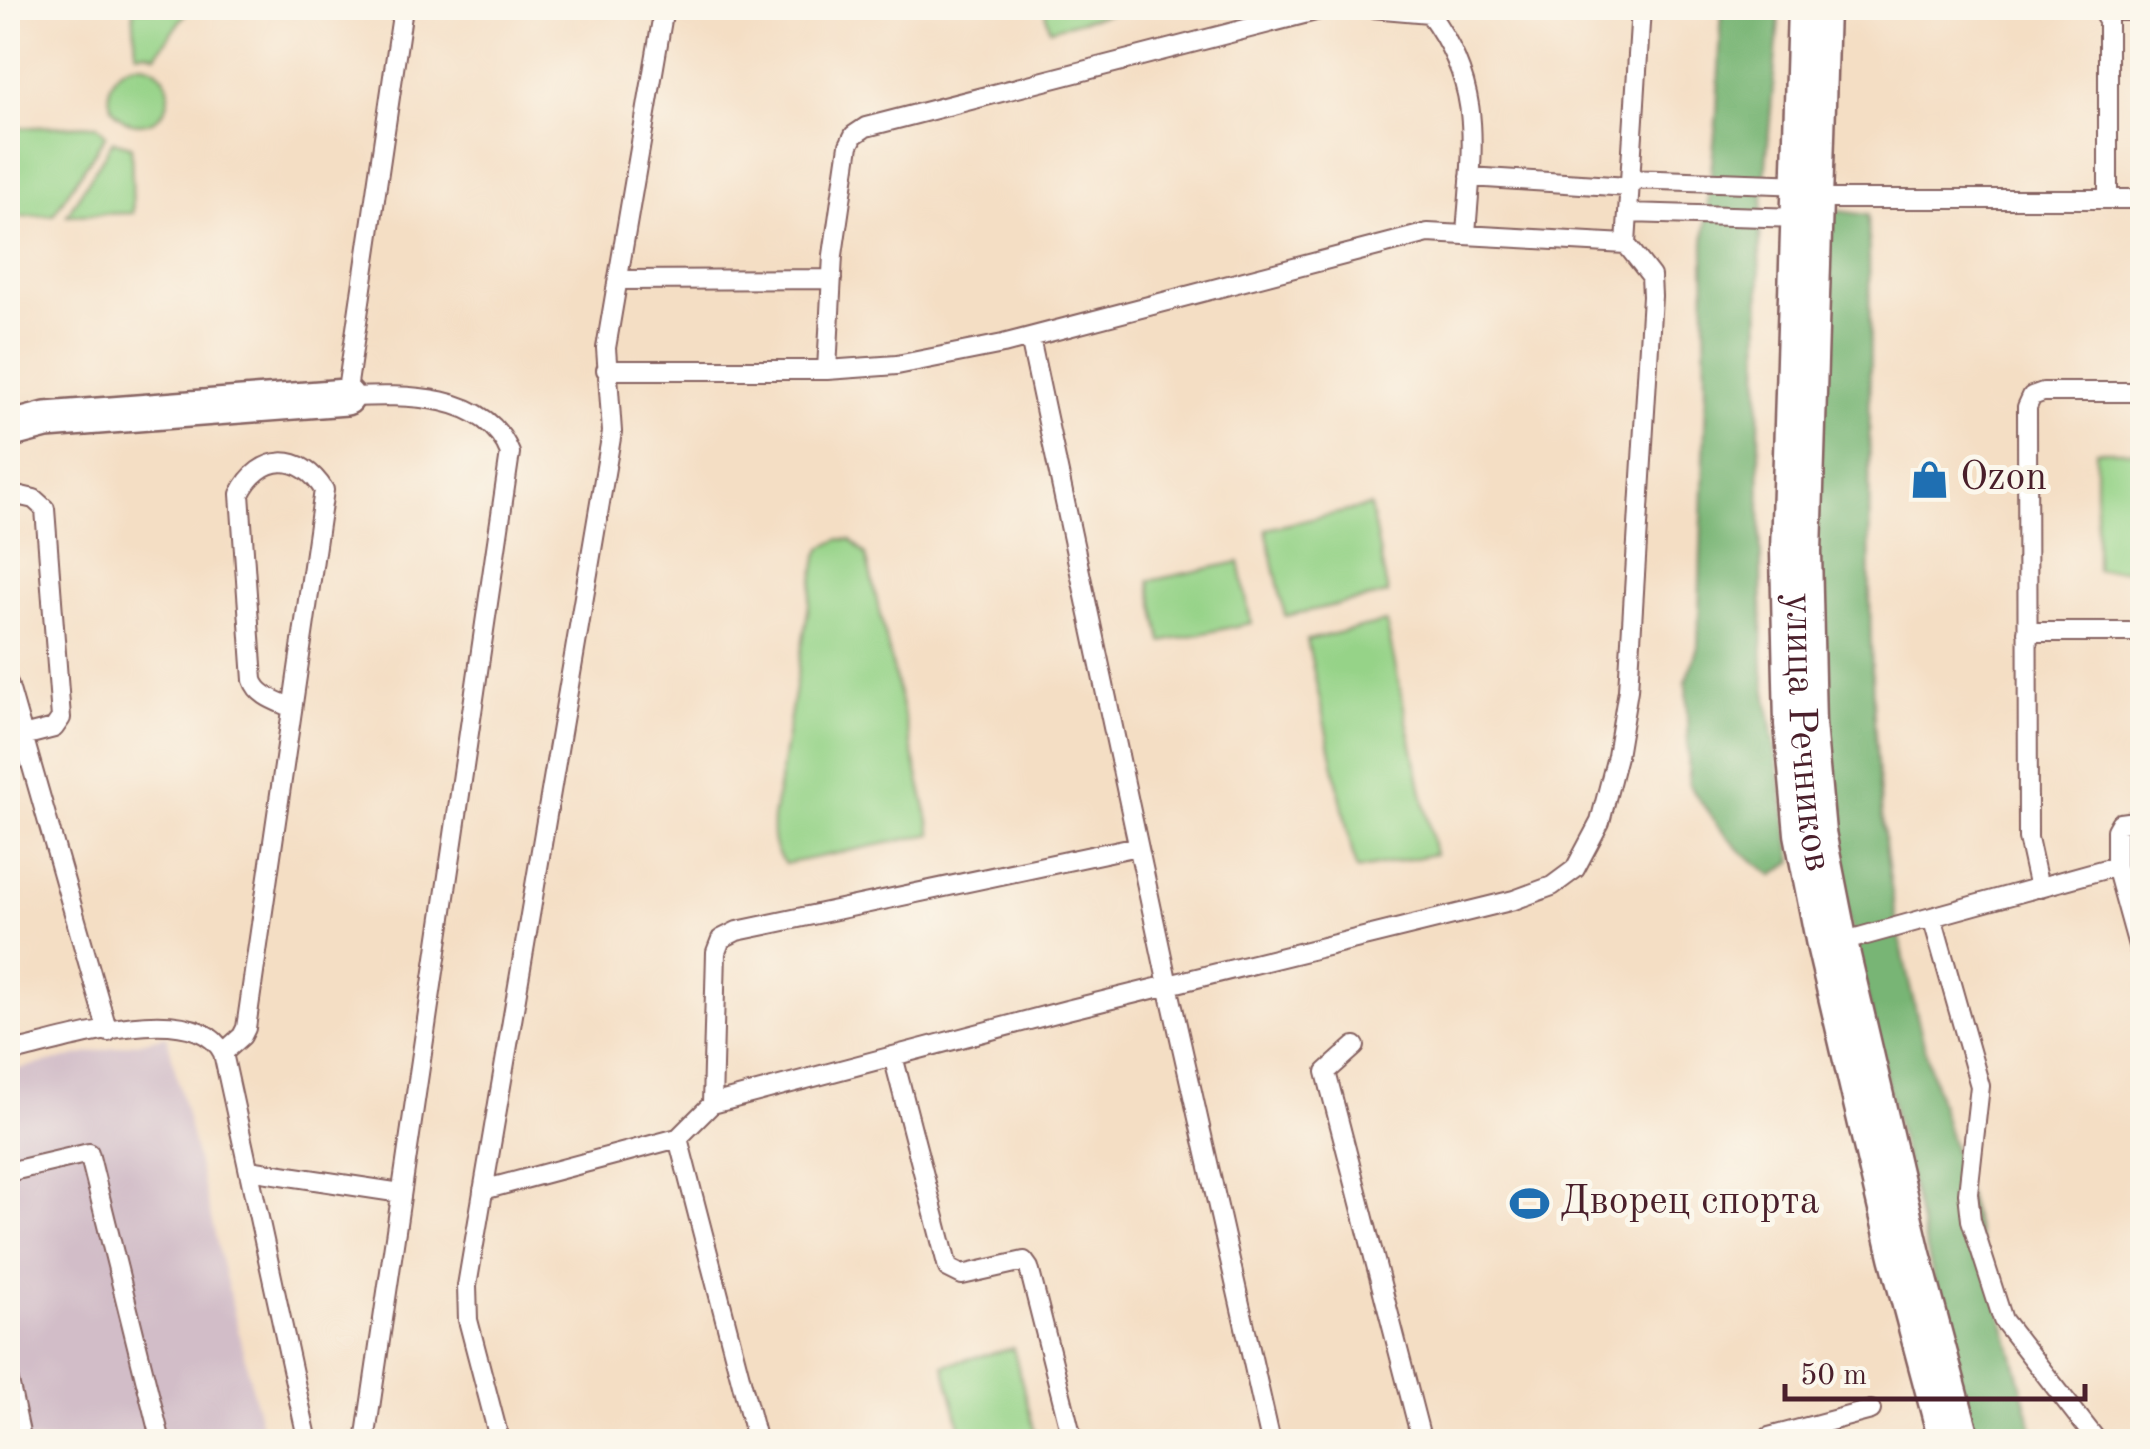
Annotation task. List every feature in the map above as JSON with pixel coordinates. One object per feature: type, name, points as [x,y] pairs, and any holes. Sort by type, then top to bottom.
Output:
[{"type":"street","name":"улица Речников","points":[[1814,8],[1796,552],[1800,724],[1810,833],[1905,1255],[1956,1442]]},
{"type":"street","points":[[8,430],[46,420],[346,397]]},
{"type":"lane","points":[[364,1442],[510,453],[502,433],[478,415],[440,400],[346,397],[404,8]]},
{"type":"lane","points":[[500,1442],[466,1302],[612,432],[613,410],[606,370],[664,8]]},
{"type":"lane","points":[[827,370],[832,279],[854,135],[866,128],[1327,8]]},
{"type":"lane","points":[[1372,8],[1429,13],[1470,100],[1473,122],[1466,234]]},
{"type":"lane","points":[[483,1190],[678,1138],[712,1104],[1514,900],[1552,886],[1575,869],[1600,822],[1628,690],[1652,296],[1651,276],[1626,244],[1641,8]]},
{"type":"lane","points":[[2108,199],[2108,21],[2102,9],[2142,11]]},
{"type":"lane","points":[[1470,177],[1630,183],[1808,201]]},
{"type":"lane","points":[[1628,213],[1808,201],[2142,199]]},
{"type":"lane","points":[[606,370],[827,370],[897,365],[1030,338],[1412,236],[1466,234],[1626,244]]},
{"type":"lane","points":[[618,280],[832,279]]},
{"type":"lane","points":[[1030,338],[1168,985],[1271,1442]]},
{"type":"lane","points":[[2039,888],[2028,838],[2027,407],[2032,396],[2043,392],[2142,392]]},
{"type":"lane","points":[[223,1053],[246,1028],[324,490],[307,469],[280,462],[254,472],[240,494],[253,680],[263,694],[292,708]]},
{"type":"lane","points":[[8,493],[34,499],[46,509],[61,718],[54,728],[23,736]]},
{"type":"lane","points":[[2027,632],[2142,632]]},
{"type":"lane","points":[[8,684],[108,1032]]},
{"type":"lane","points":[[2142,820],[2120,823],[2116,830],[2116,866],[2142,960]]},
{"type":"lane","points":[[712,1104],[716,952],[721,939],[737,931],[1138,846]]},
{"type":"lane","points":[[1832,944],[2116,866]]},
{"type":"lane","points":[[1932,917],[1978,1077],[1968,1206],[2003,1320],[2098,1442]]},
{"type":"lane","points":[[8,1054],[147,1023],[176,1025],[218,1042],[308,1442]]},
{"type":"lane","points":[[1355,1046],[1326,1072],[1422,1442]]},
{"type":"lane","points":[[894,1056],[948,1268],[962,1275],[1024,1261],[1074,1442]]},
{"type":"lane","points":[[678,1138],[757,1442]]},
{"type":"lane","points":[[8,1172],[89,1153],[160,1442]]},
{"type":"lane","points":[[249,1170],[401,1193]]},
{"type":"lane","points":[[8,1376],[22,1442]]},
{"type":"lane","points":[[1750,1442],[1871,1410]]},
{"type":"shaded area","points":[[167,1036],[265,1441],[8,1441],[8,1071]]},
{"type":"green space","points":[[133,8],[189,8],[156,55],[136,53]]},
{"type":"green space","points":[[1044,8],[1132,8],[1050,29]]},
{"type":"green space","points":[[1722,8],[1780,8],[1760,233],[1759,450],[1763,672],[1793,861],[1773,876],[1741,851],[1689,785],[1686,682],[1698,647],[1706,395],[1704,243]]},
{"type":"green space","points":[[139,64],[160,73],[169,94],[160,115],[139,124],[118,115],[109,94],[118,73]]},
{"type":"green space","points":[[97,125],[106,135],[53,215],[8,217],[8,128]]},
{"type":"green space","points":[[113,141],[131,146],[133,213],[67,215]]},
{"type":"green space","points":[[1840,211],[1868,215],[1871,636],[1874,720],[1891,887],[1920,1028],[2036,1441],[1972,1441],[1836,866],[1809,555],[1817,220]]},
{"type":"green space","points":[[2096,451],[2142,451],[2142,570],[2096,570]]},
{"type":"green space","points":[[1370,506],[1388,594],[1285,616],[1266,529]]},
{"type":"green space","points":[[840,539],[851,540],[866,555],[932,834],[785,864],[774,842],[773,818],[817,557],[822,548]]},
{"type":"green space","points":[[1239,562],[1251,623],[1162,642],[1149,581]]},
{"type":"green space","points":[[1386,622],[1435,854],[1356,870],[1307,640]]},
{"type":"green space","points":[[1013,1348],[1037,1441],[964,1441],[944,1365]]},
{"type":"place","name":"Ozon","points":[[1930,479]]},
{"type":"place","name":"Дворец спорта","points":[[1530,1203]]}]
